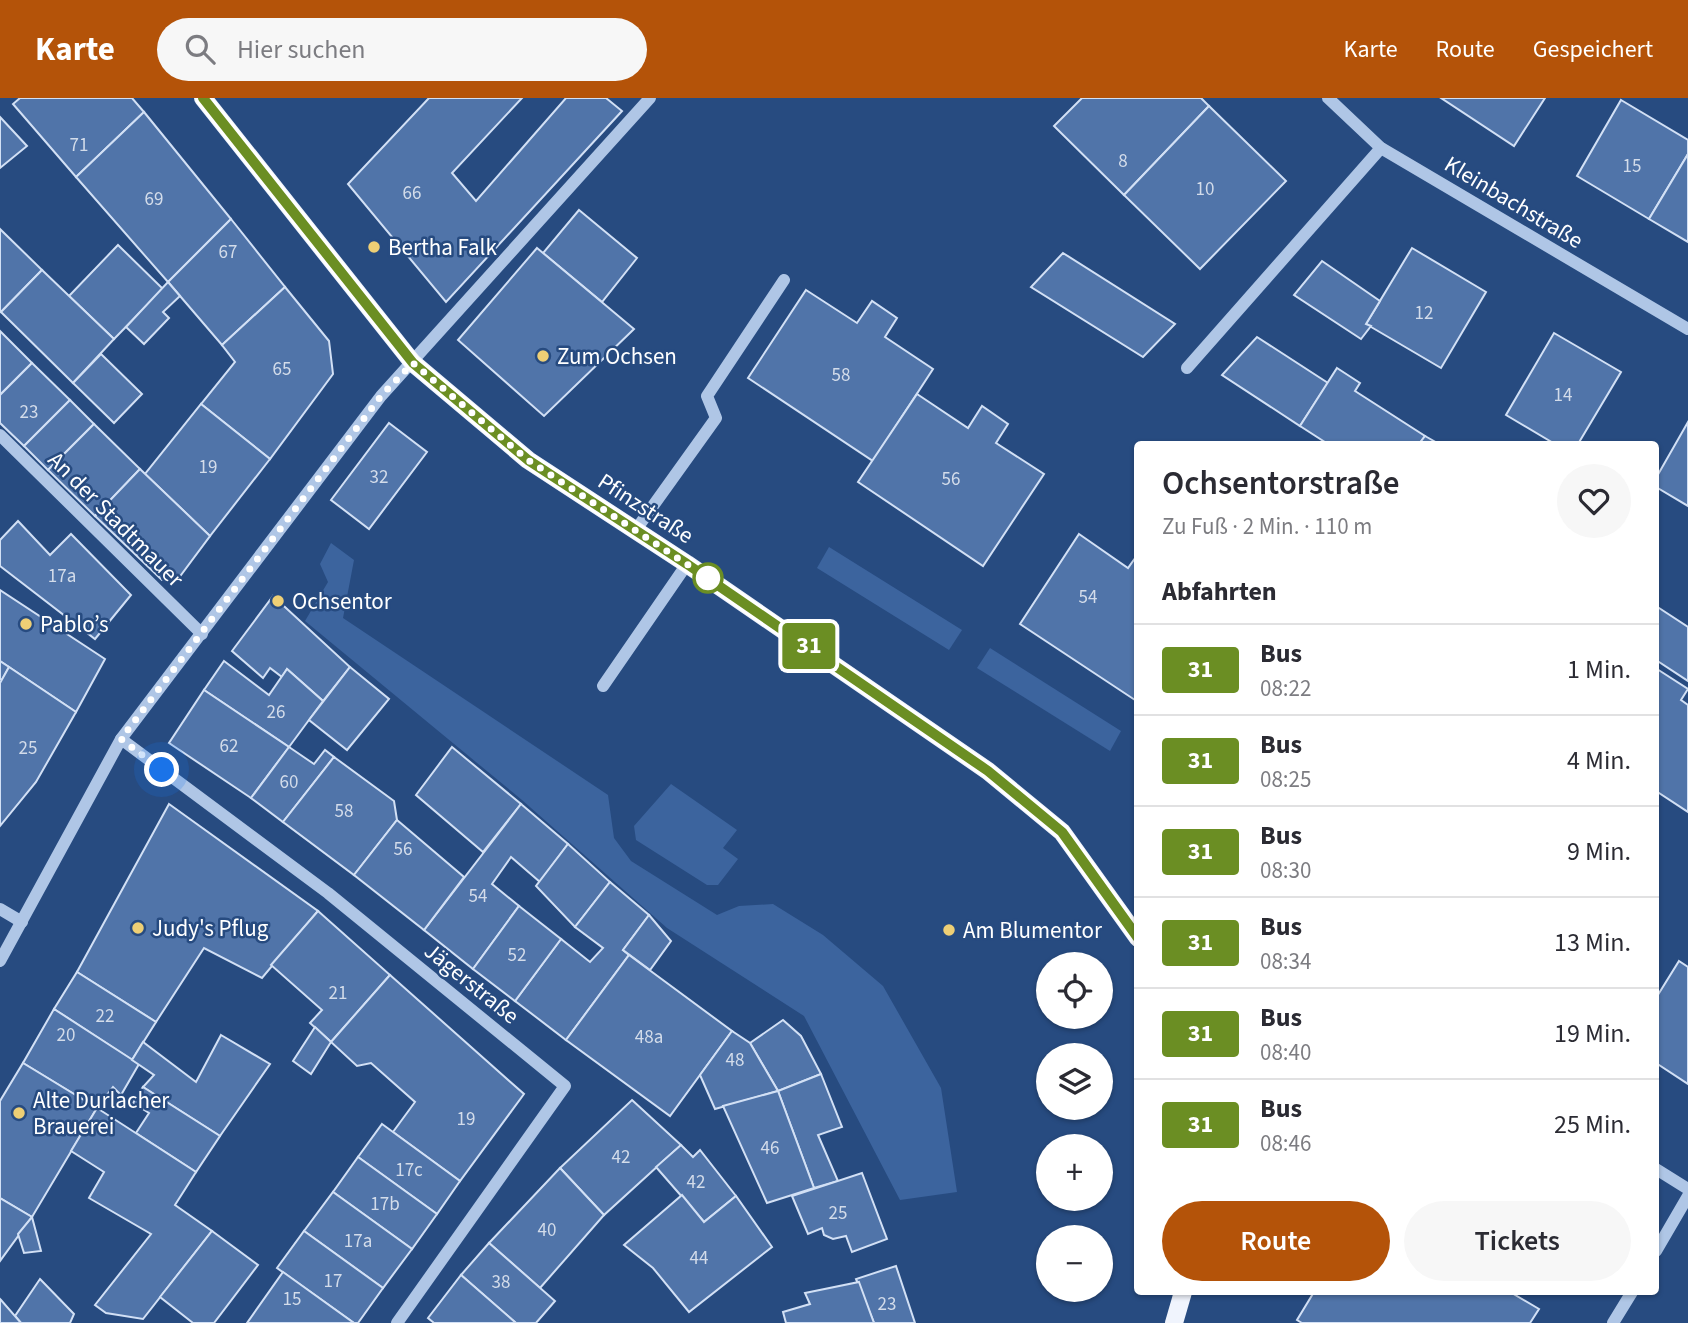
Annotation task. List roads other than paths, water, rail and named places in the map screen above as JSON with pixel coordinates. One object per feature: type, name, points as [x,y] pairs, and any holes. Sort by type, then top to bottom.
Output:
[{"type":"main road","name":"Pfinzstraße","points":[[203,98],[413,363],[528,460],[687,564],[998,779],[1062,832],[1134,932]]},
{"type":"main road","points":[[1174,1323],[1182,1295]]},
{"type":"street","points":[[0,961],[121,739],[381,396],[650,98]]},
{"type":"street","name":"Kleinbachstraße","points":[[1328,98],[1381,148],[1688,330]]},
{"type":"street","points":[[1187,368],[1381,148]]},
{"type":"street","points":[[635,531],[716,418],[707,396],[784,280]]},
{"type":"street","name":"An der Stadtmauer","points":[[0,435],[202,634]]},
{"type":"street","points":[[603,686],[687,564]]},
{"type":"street","name":"Jägerstraße","points":[[121,739],[328,893],[565,1086],[397,1323]]},
{"type":"street","points":[[0,909],[22,922]]},
{"type":"street","points":[[1659,1172],[1688,1189]]},
{"type":"street","points":[[1659,1246],[1688,1196]]},
{"type":"street","points":[[1613,1323],[1630,1295]]},
{"type":"place","name":"Bertha Falk","points":[[374,247]]},
{"type":"place","name":"Zum Ochsen","points":[[543,356]]},
{"type":"place","name":"Ochsentor","points":[[278,601]]},
{"type":"place","name":"Pablo’s","points":[[26,624]]},
{"type":"place","name":"Judy's Pflug","points":[[138,928]]},
{"type":"place","name":"Am Blumentor","points":[[949,930]]},
{"type":"place","name":"Alte Durlacher Brauerei","points":[[19,1113]]}]
